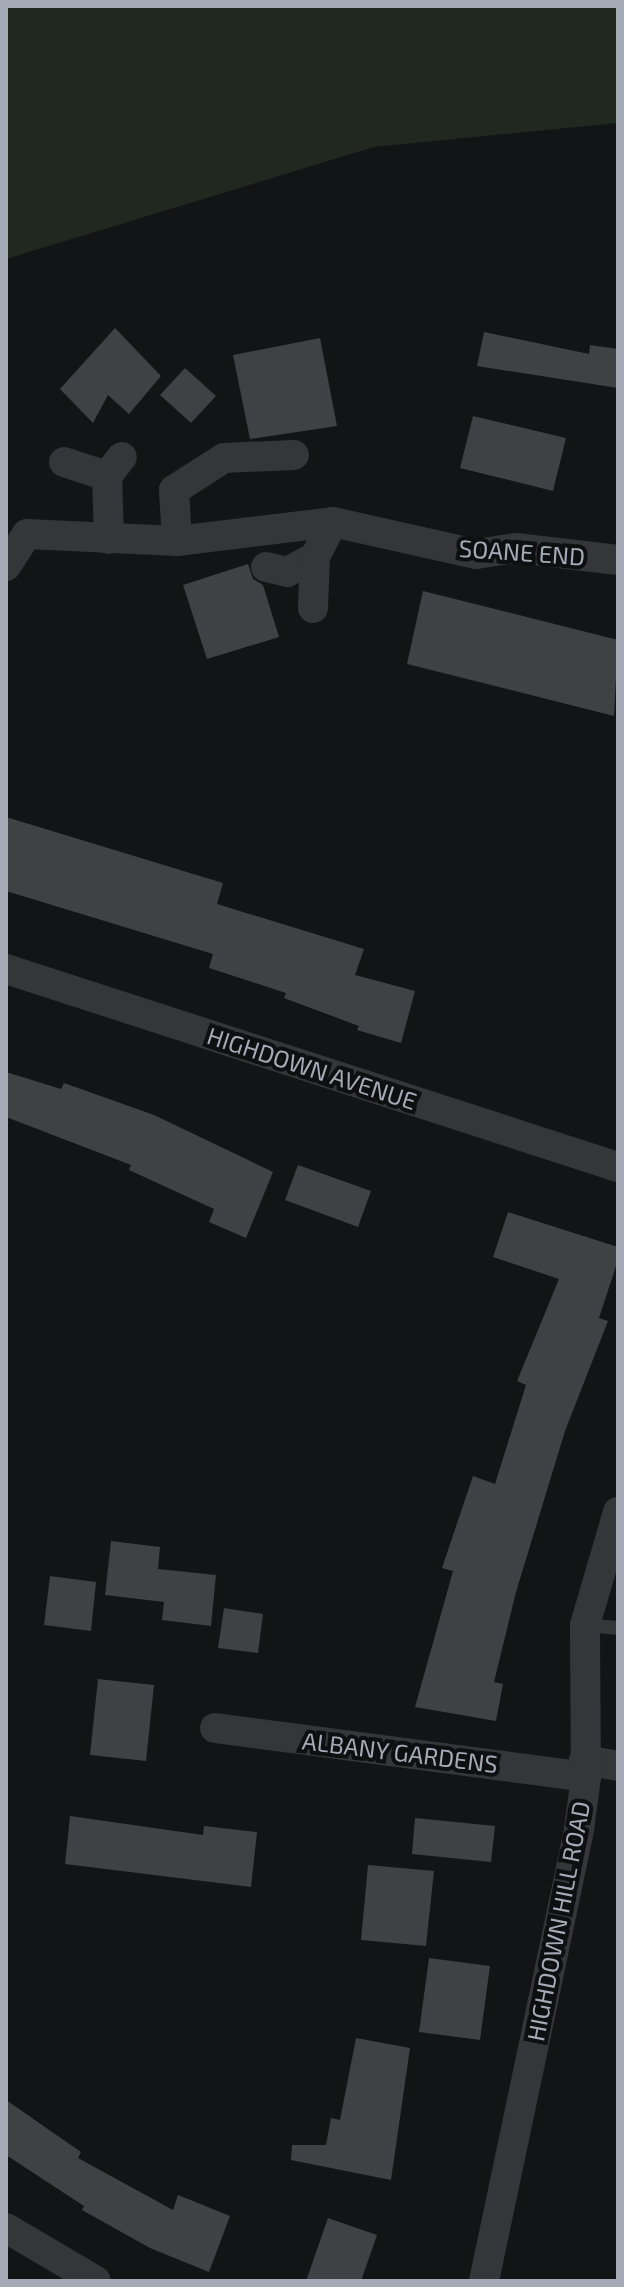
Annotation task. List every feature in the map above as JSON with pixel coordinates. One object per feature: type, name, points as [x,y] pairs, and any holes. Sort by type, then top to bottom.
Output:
[{"type":"street","points":[[177,541],[174,490],[224,458],[294,455]]},
{"type":"street","points":[[64,462],[114,466],[109,539]]},
{"type":"street","points":[[313,608],[315,557],[333,522]]},
{"type":"street","name":"SOANE END","points":[[6,566],[27,534],[177,541],[333,522],[476,554],[516,548],[618,560]]},
{"type":"street","points":[[266,567],[287,572],[315,557]]},
{"type":"street","name":"HIGHDOWN AVENUE","points":[[6,969],[618,1167]]},
{"type":"street","name":"HIGHDOWN HILL ROAD","points":[[484,2281],[603,1762],[585,1625],[614,1531]]},
{"type":"street","name":"ALBANY GARDENS","points":[[215,1728],[603,1762]]},
{"type":"street","points":[[6,2228],[96,2281]]},
{"type":"lane","points":[[585,1625],[618,1628]]},
{"type":"shaded area","points":[[6,6],[618,6],[618,123],[374,147],[6,259]]},
{"type":"building","points":[[115,328],[161,376],[129,414],[108,395],[93,423],[60,389]]},
{"type":"building","points":[[484,332],[589,354],[590,345],[618,349],[618,388],[477,366]]},
{"type":"building","points":[[320,338],[337,426],[250,439],[233,355]]},
{"type":"building","points":[[185,368],[216,396],[191,423],[160,395]]},
{"type":"building","points":[[473,416],[566,438],[553,491],[460,468]]},
{"type":"building","points":[[248,564],[253,579],[263,585],[279,637],[207,659],[183,585]]},
{"type":"building","points":[[423,591],[618,640],[614,716],[407,664]]},
{"type":"building","points":[[6,817],[223,883],[217,904],[364,949],[355,975],[415,991],[401,1043],[357,1030],[359,1026],[284,998],[286,993],[209,968],[213,954],[6,891]]},
{"type":"building","points":[[6,1072],[61,1089],[64,1083],[154,1115],[273,1172],[246,1238],[209,1222],[214,1209],[129,1170],[131,1165],[6,1117]]},
{"type":"building","points":[[298,1165],[371,1191],[358,1227],[285,1200]]},
{"type":"building","points":[[508,1212],[618,1247],[618,1260],[599,1318],[608,1321],[565,1431],[516,1592],[494,1682],[503,1684],[496,1721],[415,1707],[453,1571],[442,1568],[473,1476],[495,1484],[526,1385],[517,1381],[559,1279],[493,1257]]},
{"type":"building","points":[[111,1541],[160,1547],[158,1569],[216,1575],[211,1626],[162,1620],[164,1602],[105,1595]]},
{"type":"building","points":[[50,1576],[96,1582],[91,1631],[44,1625]]},
{"type":"building","points":[[224,1608],[263,1614],[258,1653],[218,1648]]},
{"type":"building","points":[[98,1679],[154,1685],[146,1761],[90,1755]]},
{"type":"building","points":[[70,1816],[203,1835],[204,1826],[257,1832],[251,1887],[65,1864]]},
{"type":"building","points":[[415,1818],[495,1826],[491,1862],[412,1854]]},
{"type":"building","points":[[368,1865],[434,1871],[426,1946],[361,1940]]},
{"type":"building","points":[[429,1958],[490,1966],[480,2040],[419,2032]]},
{"type":"building","points":[[356,2038],[410,2048],[391,2180],[291,2160],[292,2145],[326,2145],[331,2118],[340,2120]]},
{"type":"building","points":[[6,2100],[81,2152],[78,2158],[173,2210],[178,2195],[230,2216],[209,2272],[150,2248],[82,2210],[84,2206],[6,2155]]},
{"type":"building","points":[[328,2218],[377,2235],[361,2281],[306,2281]]}]
